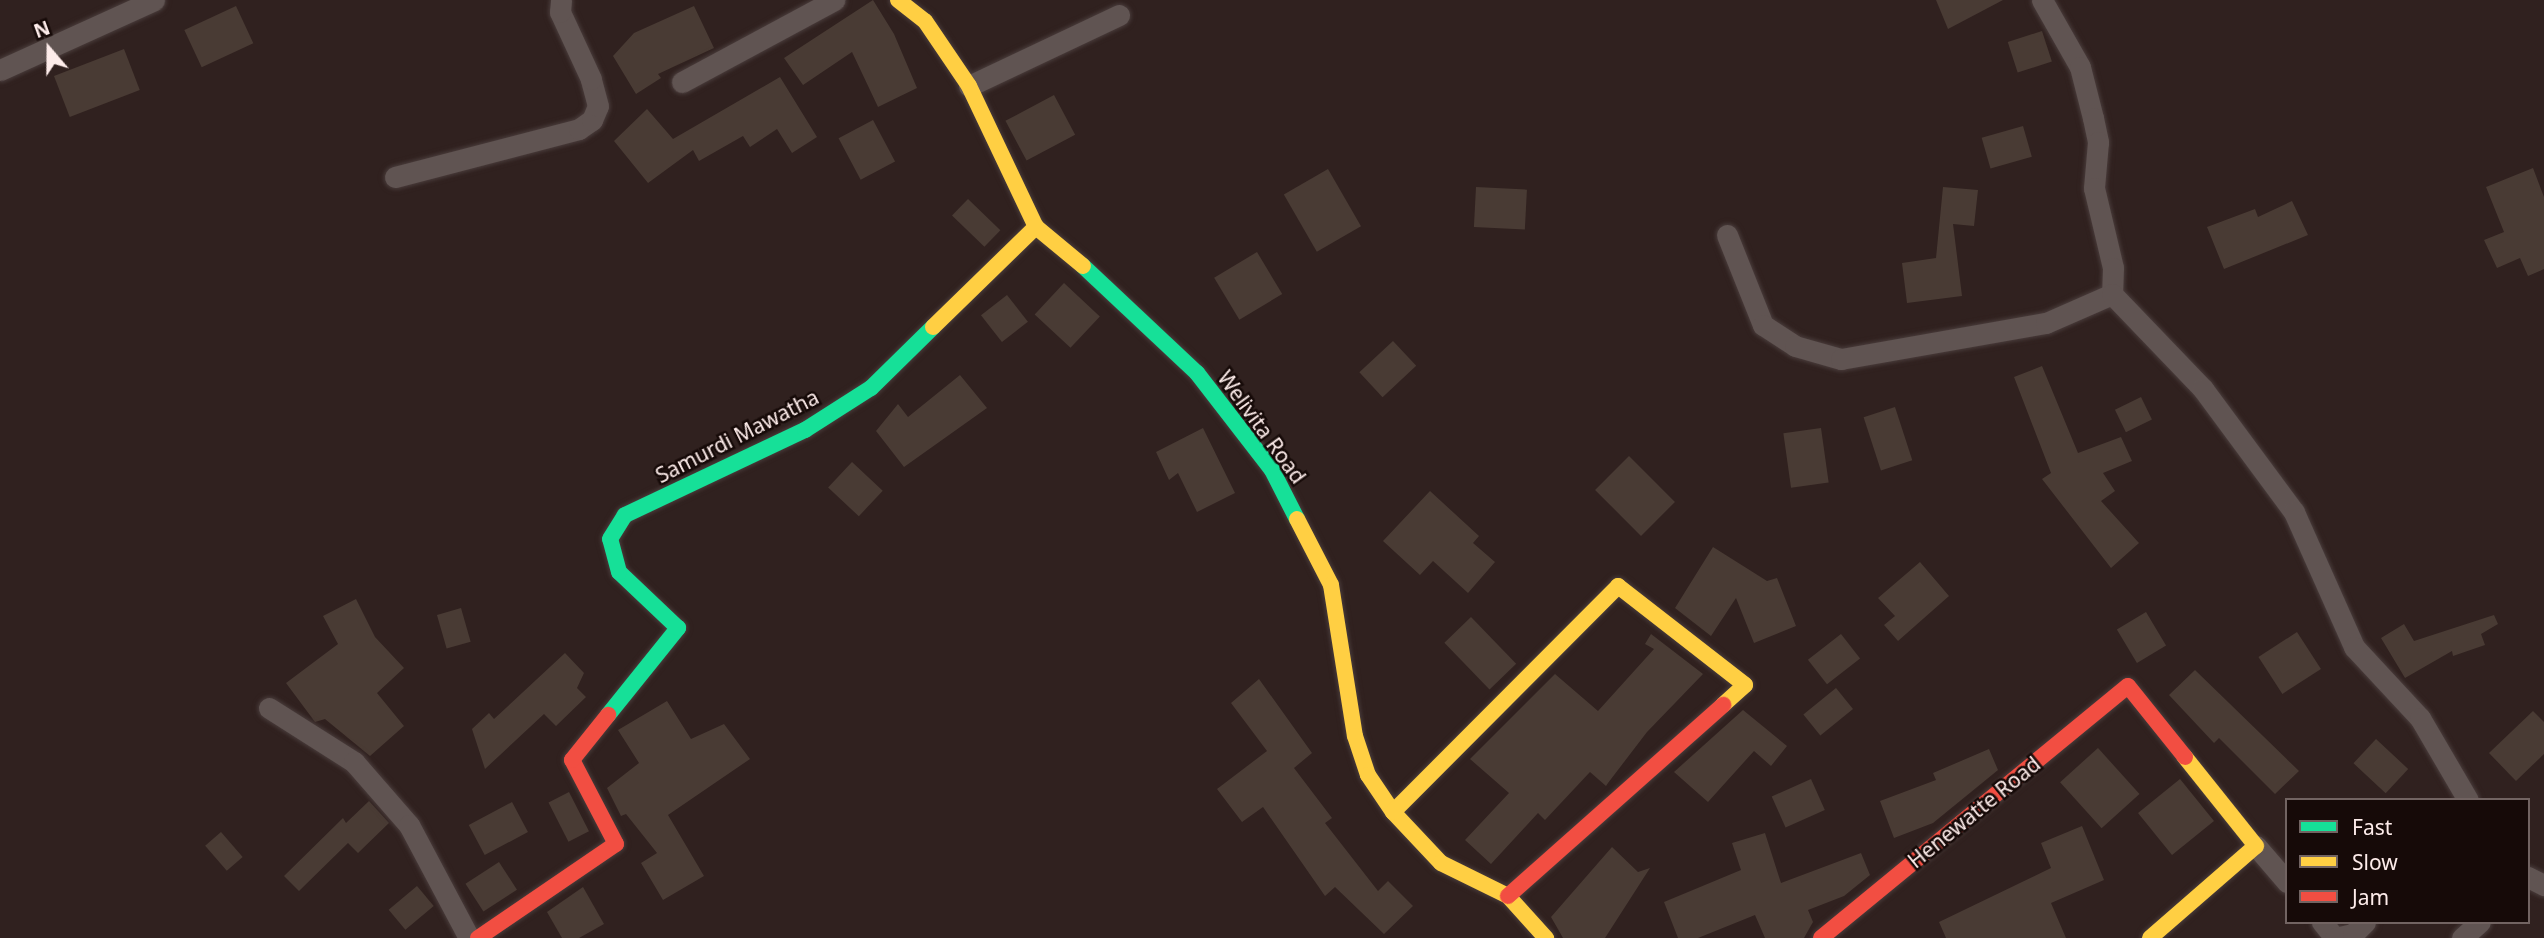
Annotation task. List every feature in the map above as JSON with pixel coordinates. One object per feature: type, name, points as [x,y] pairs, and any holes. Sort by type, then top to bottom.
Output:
[{"type":"street","points":[[0,70],[154,0]]},
{"type":"street","points":[[395,177],[579,129],[592,120],[598,106],[591,79],[560,12],[561,0]]},
{"type":"street","points":[[682,82],[834,0]]},
{"type":"street","name":"Welivita Road","points":[[898,0],[925,20],[969,86],[1037,227],[1109,287],[1197,373],[1272,470],[1331,585],[1355,736],[1368,775],[1393,812],[1441,863],[1508,896],[1546,938]]},
{"type":"street","points":[[2042,0],[2080,67],[2093,118],[2098,142],[2094,188],[2113,268],[2112,294],[2203,389],[2294,512],[2354,647],[2420,718],[2467,798]]},
{"type":"street","points":[[969,86],[1119,15]]},
{"type":"street","name":"Samurdi Mawatha","points":[[478,938],[616,844],[572,760],[678,628],[619,572],[610,539],[625,515],[804,430],[871,388],[1037,227]]},
{"type":"street","points":[[1727,235],[1763,325],[1795,346],[1841,359],[2046,323],[2112,294]]},
{"type":"street","points":[[1393,812],[1618,586],[1745,685],[1508,896]]},
{"type":"street","name":"Henewatte Road","points":[[1821,938],[2128,686],[2256,846]]},
{"type":"street","points":[[269,708],[354,762],[409,825],[468,938]]},
{"type":"street","points":[[2150,938],[2256,846],[2285,880]]},
{"type":"street","points":[[2324,924],[2335,937],[2353,934],[2363,924]]},
{"type":"street","points":[[2462,938],[2478,924]]},
{"type":"building","points":[[873,0],[894,34],[917,88],[878,107],[852,52],[803,85],[784,58]]},
{"type":"building","points":[[1936,0],[2003,0],[1948,29]]},
{"type":"building","points":[[236,6],[253,43],[202,67],[184,30]]},
{"type":"building","points":[[694,6],[714,48],[658,74],[661,78],[636,94],[613,56],[634,33]]},
{"type":"building","points":[[2042,31],[2052,61],[2018,73],[2008,42]]},
{"type":"building","points":[[124,49],[140,90],[70,117],[54,76]]},
{"type":"building","points":[[780,77],[817,137],[792,153],[777,129],[750,147],[743,136],[699,161],[693,150],[648,183],[614,141],[647,109],[673,139]]},
{"type":"building","points":[[1054,95],[1075,135],[1027,161],[1005,121]]},
{"type":"building","points":[[873,120],[895,161],[861,180],[839,138]]},
{"type":"building","points":[[2023,126],[2032,157],[1990,169],[1982,138]]},
{"type":"building","points":[[2533,168],[2544,197],[2544,269],[2528,276],[2520,258],[2497,268],[2484,240],[2504,232],[2486,187]]},
{"type":"building","points":[[1328,169],[1361,226],[1317,252],[1284,194]]},
{"type":"building","points":[[1476,187],[1527,190],[1525,230],[1474,227]]},
{"type":"building","points":[[1943,187],[1978,190],[1974,226],[1953,224],[1962,296],[1907,303],[1902,263],[1936,258]]},
{"type":"building","points":[[968,199],[1000,230],[984,247],[952,216]]},
{"type":"building","points":[[2292,201],[2308,235],[2224,269],[2207,227],[2255,209],[2258,217]]},
{"type":"building","points":[[1257,252],[1282,294],[1239,320],[1214,278]]},
{"type":"building","points":[[1064,283],[1100,316],[1071,348],[1035,314]]},
{"type":"building","points":[[1007,295],[1028,322],[1002,342],[981,315]]},
{"type":"building","points":[[1393,341],[1416,366],[1383,397],[1359,372]]},
{"type":"building","points":[[2042,366],[2078,453],[2121,437],[2132,461],[2103,473],[2115,491],[2101,501],[2139,543],[2111,568],[2042,479],[2051,473],[2014,377]]},
{"type":"building","points":[[960,375],[987,408],[904,467],[876,431],[898,404],[908,417]]},
{"type":"building","points":[[2141,397],[2152,419],[2126,432],[2115,410]]},
{"type":"building","points":[[1895,407],[1912,460],[1881,470],[1864,417]]},
{"type":"building","points":[[1203,428],[1235,493],[1197,512],[1178,473],[1169,480],[1156,452]]},
{"type":"building","points":[[1821,428],[1829,482],[1791,488],[1783,433]]},
{"type":"building","points":[[1629,456],[1675,502],[1641,536],[1595,490]]},
{"type":"building","points":[[852,462],[883,491],[859,516],[828,488]]},
{"type":"building","points":[[1430,491],[1479,536],[1473,543],[1495,562],[1468,593],[1433,561],[1420,575],[1383,541]]},
{"type":"building","points":[[1713,547],[1767,581],[1777,578],[1796,626],[1754,643],[1736,598],[1711,636],[1675,608]]},
{"type":"building","points":[[1920,562],[1949,596],[1898,641],[1884,625],[1895,616],[1878,598]]},
{"type":"building","points":[[356,599],[375,637],[404,668],[377,693],[404,726],[370,756],[325,719],[315,722],[286,683],[338,644],[323,616]]},
{"type":"building","points":[[461,608],[471,642],[447,649],[437,615]]},
{"type":"building","points":[[2146,612],[2166,645],[2137,663],[2117,630]]},
{"type":"building","points":[[2494,615],[2498,624],[2481,634],[2485,645],[2453,656],[2452,651],[2405,678],[2381,638],[2404,624],[2414,641]]},
{"type":"building","points":[[1471,617],[1516,664],[1490,689],[1444,643]]},
{"type":"building","points":[[2297,632],[2321,669],[2282,694],[2258,657]]},
{"type":"building","points":[[1651,634],[1703,674],[1647,732],[1606,786],[1590,772],[1545,820],[1538,813],[1491,864],[1465,840],[1509,793],[1470,759],[1555,674],[1598,711],[1654,649],[1645,644]]},
{"type":"building","points":[[1841,634],[1860,658],[1827,684],[1808,660]]},
{"type":"building","points":[[565,653],[584,673],[577,688],[586,697],[556,726],[544,714],[485,769],[472,729],[489,713],[494,719]]},
{"type":"building","points":[[2195,670],[2299,771],[2275,794],[2219,738],[2214,743],[2169,695]]},
{"type":"building","points":[[1259,679],[1312,753],[1294,768],[1332,818],[1325,823],[1378,891],[1388,881],[1413,906],[1384,934],[1335,887],[1325,896],[1263,807],[1242,822],[1217,789],[1267,751],[1231,703]]},
{"type":"building","points":[[1836,688],[1853,709],[1820,735],[1803,714]]},
{"type":"building","points":[[667,701],[691,739],[724,724],[750,759],[668,815],[704,876],[663,900],[641,863],[657,853],[626,814],[621,816],[607,788],[639,763],[618,730]]},
{"type":"building","points":[[1743,710],[1787,746],[1771,766],[1754,751],[1708,802],[1674,772]]},
{"type":"building","points":[[2533,711],[2544,722],[2544,754],[2516,781],[2489,753]]},
{"type":"building","points":[[2376,739],[2408,769],[2386,793],[2353,763]]},
{"type":"building","points":[[2098,748],[2139,794],[2102,828],[2060,782]]},
{"type":"building","points":[[1989,749],[1998,770],[1933,823],[1894,838],[1880,801],[1936,780],[1933,773]]},
{"type":"building","points":[[1811,779],[1825,810],[1786,828],[1772,796]]},
{"type":"building","points":[[2180,779],[2214,821],[2172,855],[2138,813]]},
{"type":"building","points":[[569,792],[589,831],[568,842],[549,802]]},
{"type":"building","points":[[369,801],[389,823],[358,853],[348,843],[299,891],[284,876],[343,818],[346,823]]},
{"type":"building","points":[[512,802],[528,832],[485,855],[469,825]]},
{"type":"building","points":[[2082,826],[2104,880],[2051,903],[2066,938],[1946,938],[1939,922],[2051,868],[2041,843]]},
{"type":"building","points":[[221,832],[243,857],[227,871],[205,846]]},
{"type":"building","points":[[1765,833],[1781,883],[1861,853],[1870,875],[1844,896],[1808,910],[1813,922],[1804,938],[1765,938],[1755,915],[1698,938],[1678,938],[1664,902],[1741,870],[1732,843]]},
{"type":"building","points":[[1612,847],[1638,872],[1650,868],[1605,938],[1563,938],[1551,917]]},
{"type":"building","points":[[499,862],[517,890],[483,911],[465,884]]},
{"type":"building","points":[[417,886],[434,906],[405,930],[389,910]]},
{"type":"building","points":[[583,887],[604,924],[579,938],[562,938],[547,912]]},
{"type":"traffic: fast","points":[[1083,266],[1197,373],[1272,470],[1297,519]]},
{"type":"traffic: fast","points":[[608,715],[678,628],[619,572],[610,539],[625,515],[805,430],[871,388],[933,327]]},
{"type":"traffic: slow","points":[[898,0],[925,21],[969,86],[1036,227],[1083,266]]},
{"type":"traffic: slow","points":[[933,327],[1036,227]]},
{"type":"traffic: slow","points":[[1297,519],[1331,585],[1355,736],[1368,775],[1393,812],[1441,863],[1508,896],[1546,938]]},
{"type":"traffic: slow","points":[[1393,812],[1618,586],[1745,685],[1723,705]]},
{"type":"traffic: slow","points":[[2150,938],[2256,846],[2185,757]]},
{"type":"traffic: jam","points":[[1821,938],[2128,686],[2185,757]]},
{"type":"traffic: jam","points":[[1508,896],[1723,705]]},
{"type":"traffic: jam","points":[[478,938],[616,844],[572,760],[608,715]]}]
